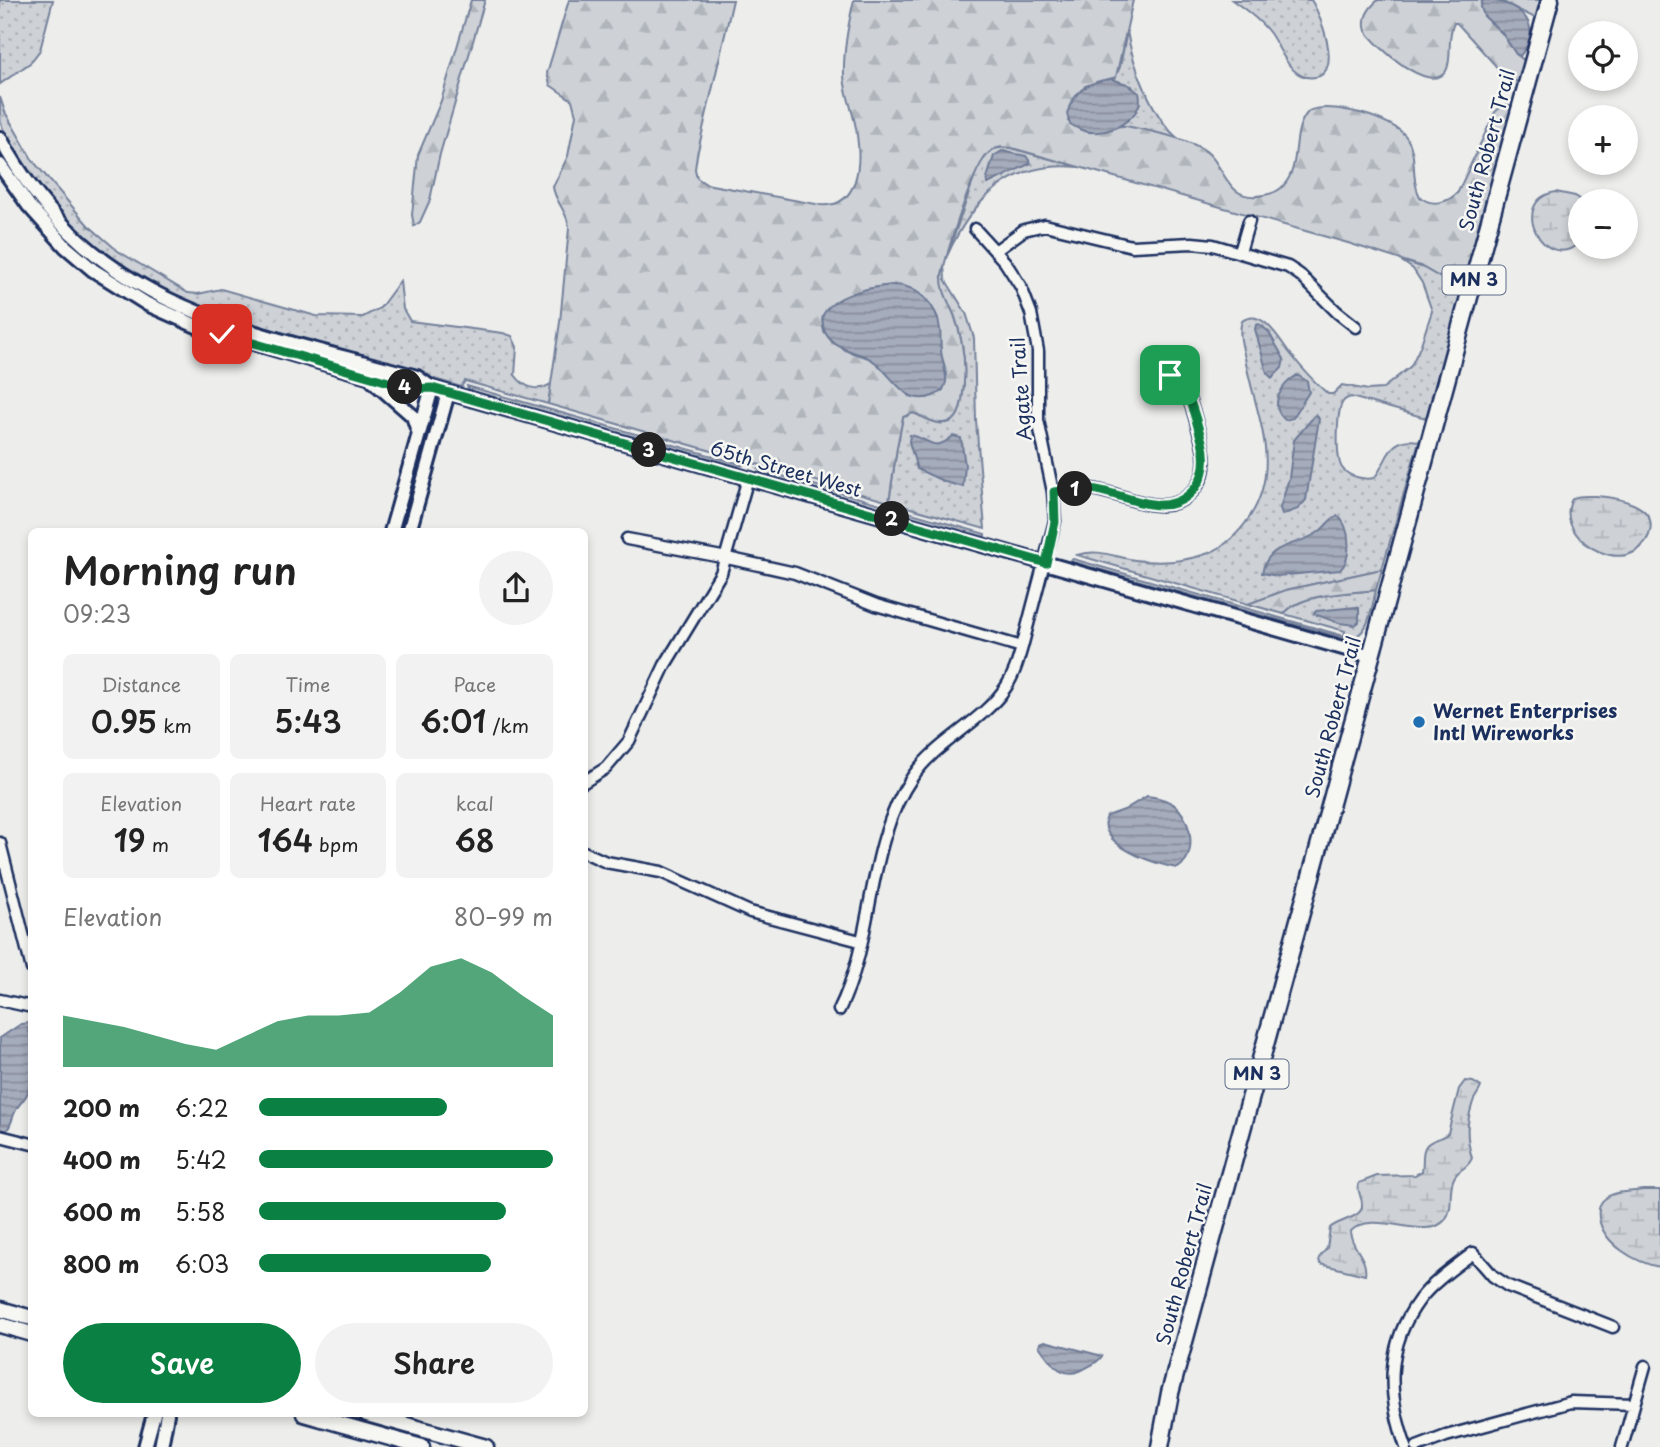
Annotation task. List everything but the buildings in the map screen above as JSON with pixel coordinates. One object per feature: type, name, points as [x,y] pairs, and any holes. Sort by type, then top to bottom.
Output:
[{"type":"main road","name":"South Robert Trail","points":[[1160,1447],[1174,1380],[1550,0]]},
{"type":"main road","points":[[0,1309],[28,1317]]},
{"type":"main road","points":[[0,1325],[28,1333]]},
{"type":"main road","points":[[315,1417],[422,1447]]},
{"type":"main road","points":[[378,1417],[486,1447]]},
{"type":"street","name":"65th Street West","points":[[0,138],[27,182],[58,220],[96,255],[139,285],[200,314],[417,377],[432,388],[448,393],[1371,656]]},
{"type":"street","name":"65th Street West","points":[[0,165],[29,206],[66,247],[93,270],[134,297],[201,328],[413,389],[432,388]]},
{"type":"street","points":[[1240,252],[1249,221]]},
{"type":"street","points":[[995,251],[1024,230],[1045,225],[1135,247],[1201,243],[1277,263],[1294,271],[1356,327]]},
{"type":"street","name":"Agate Trail","points":[[839,1010],[854,975],[886,831],[904,790],[940,745],[985,710],[1001,694],[1013,675],[1046,563],[1055,522],[1054,492],[1039,426],[1039,359],[1033,320],[1018,281],[975,229]]},
{"type":"street","points":[[1054,492],[1090,489],[1158,506],[1176,503],[1193,491],[1204,471],[1204,451],[1186,392],[1179,382],[1168,374]]},
{"type":"street","points":[[368,376],[413,416],[418,427],[416,440]]},
{"type":"street","points":[[392,528],[432,388]]},
{"type":"street","points":[[410,528],[448,393]]},
{"type":"street","points":[[588,779],[606,768],[629,741],[665,665],[709,596],[727,558],[748,478]]},
{"type":"street","points":[[627,539],[795,573],[876,606],[1022,648]]},
{"type":"street","points":[[0,843],[28,953]]},
{"type":"street","points":[[588,854],[606,862],[661,873],[750,912],[860,941]]},
{"type":"street","points":[[0,1000],[28,1006]]},
{"type":"street","points":[[0,1136],[28,1143]]},
{"type":"street","points":[[1406,1447],[1396,1421],[1391,1394],[1396,1350],[1403,1330],[1420,1299],[1473,1253],[1493,1276],[1508,1286],[1613,1327]]},
{"type":"street","points":[[1622,1447],[1645,1366]]},
{"type":"street","points":[[1417,1447],[1446,1436],[1571,1402],[1634,1404]]},
{"type":"street","points":[[145,1447],[153,1417]]},
{"type":"street","points":[[160,1447],[166,1417]]},
{"type":"green space","points":[[0,0],[53,0],[40,50],[30,63],[0,84]]},
{"type":"green space","points":[[471,0],[485,0],[440,154],[430,200],[420,222],[414,226],[412,215],[418,155],[441,101]]},
{"type":"green space","points":[[569,0],[733,0],[697,155],[697,178],[706,184],[821,205],[834,204],[843,199],[855,182],[857,170],[856,127],[844,76],[846,38],[854,0],[1133,0],[1116,77],[1085,86],[1068,121],[1085,131],[1126,126],[1191,143],[1208,153],[1232,187],[1250,196],[1269,194],[1283,186],[1293,168],[1299,128],[1303,119],[1309,111],[1331,108],[1376,118],[1400,131],[1410,145],[1420,197],[1435,203],[1445,201],[1458,192],[1495,112],[1503,105],[1514,105],[1464,291],[1420,266],[1348,243],[1012,148],[1004,147],[991,151],[969,189],[942,274],[944,290],[957,325],[964,357],[964,389],[960,410],[955,419],[944,423],[913,413],[903,417],[889,502],[548,404],[560,322],[569,228],[553,187],[568,156],[576,115],[572,100],[550,85],[547,73]],"holes":[[[894,285],[925,300],[938,318],[941,354],[947,374],[943,390],[927,398],[909,396],[873,359],[849,352],[832,342],[824,331],[822,319],[844,298],[873,288]]]},
{"type":"green space","points":[[1232,0],[1311,0],[1327,42],[1328,65],[1324,73],[1307,77],[1292,69],[1265,27]]},
{"type":"green space","points":[[1378,0],[1483,0],[1481,4],[1484,16],[1525,61],[1520,82],[1503,79],[1495,65],[1457,23],[1454,23],[1452,29],[1446,71],[1438,77],[1428,77],[1403,66],[1366,31],[1367,14]]},
{"type":"green space","points":[[1499,0],[1542,0],[1537,19]]},
{"type":"green space","points":[[1127,31],[1145,90],[1161,119],[1180,140],[1120,125],[1133,114],[1140,103],[1132,86],[1114,80],[1120,67]]},
{"type":"green space","points":[[0,97],[5,112],[33,161],[88,225],[118,251],[188,293],[198,294],[221,289],[316,316],[363,317],[380,308],[400,281],[403,309],[410,321],[512,336],[517,347],[515,375],[532,388],[542,388],[552,383],[548,404],[465,381],[461,387],[210,311],[132,273],[88,239],[49,198],[6,136],[1,123]]},
{"type":"green space","points":[[1007,147],[1079,167],[1055,166],[1034,170],[998,187],[969,217],[947,256],[979,164],[993,149]]},
{"type":"green space","points":[[1556,192],[1568,195],[1567,250],[1554,250],[1536,233],[1532,220],[1534,208],[1541,198]]},
{"type":"green space","points":[[1400,260],[1424,268],[1464,291],[1426,418],[1351,397],[1344,400],[1340,408],[1340,464],[1353,476],[1374,478],[1395,446],[1408,440],[1419,441],[1382,569],[1286,590],[1248,604],[1077,555],[1099,553],[1163,562],[1209,553],[1231,539],[1249,518],[1265,479],[1264,439],[1242,344],[1242,321],[1256,318],[1269,326],[1302,368],[1328,394],[1333,394],[1342,385],[1368,390],[1382,389],[1411,366],[1432,311],[1422,283],[1413,269]]},
{"type":"green space","points":[[944,265],[945,279],[966,313],[974,338],[976,420],[985,529],[889,502],[903,417],[913,413],[945,423],[956,418],[961,406],[964,358],[955,317],[942,287]]},
{"type":"green space","points":[[467,386],[744,465],[738,466],[479,393]]},
{"type":"green space","points":[[758,469],[985,534],[985,537],[763,474]]},
{"type":"green space","points":[[1578,496],[1624,501],[1642,509],[1651,524],[1649,535],[1640,548],[1627,555],[1599,552],[1586,544],[1576,533],[1570,521],[1571,501]]},
{"type":"green space","points":[[1073,559],[1344,636],[1345,631],[1284,614],[1292,607],[1314,598],[1376,590],[1365,628],[1355,637],[1347,639],[1069,561]]},
{"type":"green space","points":[[1382,569],[1376,590],[1314,598],[1292,607],[1284,614],[1248,604],[1286,590]]},
{"type":"green space","points":[[1465,1081],[1481,1087],[1473,1102],[1468,1123],[1472,1158],[1454,1178],[1450,1210],[1445,1220],[1436,1226],[1425,1228],[1385,1223],[1360,1225],[1350,1232],[1362,1258],[1365,1275],[1320,1264],[1319,1258],[1327,1248],[1330,1228],[1361,1210],[1359,1183],[1377,1176],[1415,1175],[1422,1171],[1424,1148],[1448,1133],[1459,1089]]},
{"type":"green space","points":[[1660,1190],[1660,1267],[1622,1251],[1607,1236],[1599,1218],[1600,1204],[1609,1196]]},
{"type":"water","points":[[1483,0],[1506,4],[1524,16],[1530,33],[1528,44],[1520,56],[1484,16],[1481,7]]},
{"type":"water","points":[[1111,79],[1127,84],[1139,93],[1140,101],[1133,115],[1113,129],[1098,132],[1083,130],[1070,124],[1067,114],[1077,94],[1095,82]]},
{"type":"water","points":[[1002,151],[1026,156],[1031,163],[988,184],[987,178],[994,156]]},
{"type":"water","points":[[894,285],[911,288],[925,298],[938,320],[946,382],[944,388],[933,396],[912,396],[873,361],[834,343],[825,332],[823,315],[835,302],[864,290]]},
{"type":"water","points":[[1259,324],[1268,331],[1284,359],[1282,368],[1272,378],[1267,373],[1255,329]]},
{"type":"water","points":[[1297,375],[1307,381],[1309,392],[1293,418],[1285,420],[1277,408],[1277,402],[1286,384]]},
{"type":"water","points":[[1316,414],[1319,419],[1306,500],[1298,509],[1282,515],[1280,508],[1289,478],[1294,440]]},
{"type":"water","points":[[910,435],[935,444],[953,436],[961,438],[965,465],[963,487],[917,469],[909,442]]},
{"type":"water","points":[[1338,516],[1348,535],[1347,558],[1340,570],[1277,576],[1262,573],[1265,563],[1277,550],[1317,533]]},
{"type":"water","points":[[1359,608],[1359,622],[1355,625],[1339,623],[1314,614],[1316,611]]},
{"type":"water","points":[[1147,796],[1175,805],[1187,822],[1190,848],[1178,868],[1156,863],[1130,852],[1110,836],[1106,826],[1107,816],[1124,810]]},
{"type":"water","points":[[28,1023],[28,1090],[9,1128],[0,1131],[0,1038],[21,1024]]},
{"type":"water","points":[[1045,1341],[1102,1356],[1084,1369],[1069,1373],[1053,1364],[1039,1346]]},
{"type":"place","name":"Wernet Enterprises Intl Wireworks","points":[[1419,722]]},
{"type":"route","points":[[222,334],[413,389],[432,388],[1046,563],[1055,522],[1054,492],[1090,489],[1162,506],[1181,501],[1197,486],[1205,465],[1202,443],[1186,392],[1170,375]]}]
